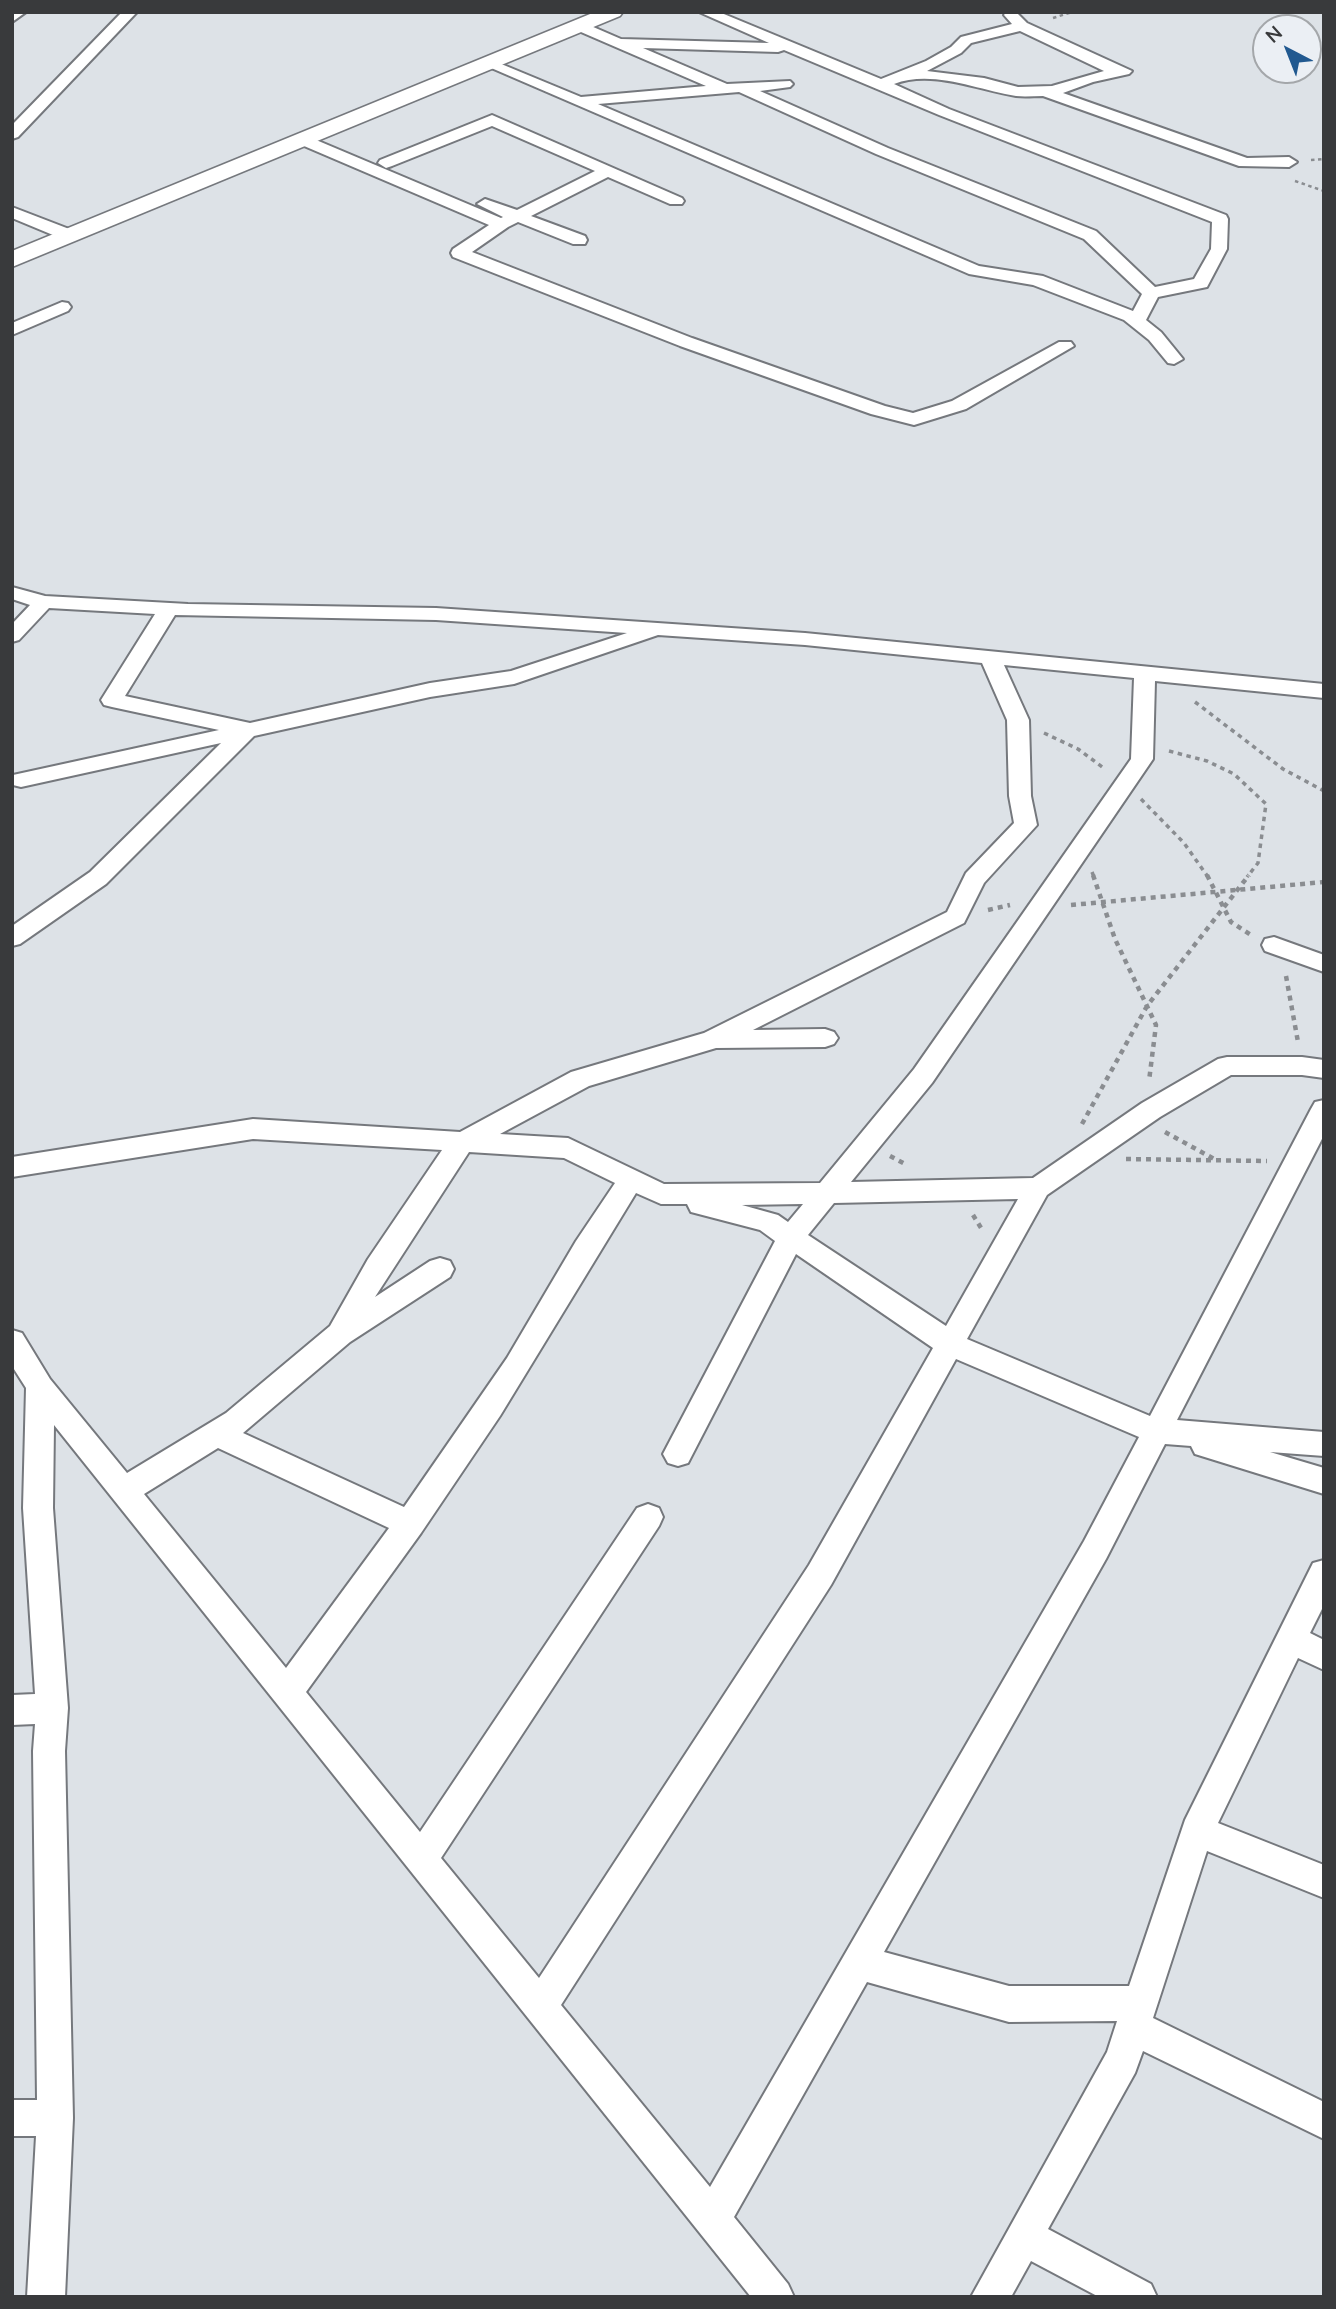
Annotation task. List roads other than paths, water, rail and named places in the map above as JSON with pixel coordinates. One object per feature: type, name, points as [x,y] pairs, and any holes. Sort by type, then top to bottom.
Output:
[{"type":"main road","points":[[15,256],[71,236],[613,12]]},
{"type":"street","points":[[12,18],[19,12]]},
{"type":"street","points":[[12,134],[130,12]]},
{"type":"street","points":[[706,12],[944,112],[1220,219],[1219,250],[1200,283],[1151,293]]},
{"type":"street","points":[[911,72],[984,83],[1017,92],[1055,91],[1089,78],[1124,71],[1104,66],[1022,26],[1015,16],[1003,12]]},
{"type":"street","points":[[579,26],[1048,216],[1090,236],[1151,293]]},
{"type":"street","points":[[881,84],[956,50],[966,40],[1022,26]]},
{"type":"street","points":[[619,43],[796,49]]},
{"type":"street","points":[[489,64],[975,270],[1037,280],[1130,316],[1174,359]]},
{"type":"street","points":[[579,102],[785,84]]},
{"type":"street","points":[[1044,91],[1245,163],[1289,162]]},
{"type":"street","points":[[386,163],[492,120],[676,201]]},
{"type":"street","points":[[311,137],[386,163],[508,221]]},
{"type":"street","points":[[311,137],[508,221],[574,244]]},
{"type":"street","points":[[608,171],[508,221],[459,253],[686,342],[878,410],[914,419],[959,405],[1065,346]]},
{"type":"street","points":[[12,212],[71,236]]},
{"type":"street","points":[[1136,321],[1151,293]]},
{"type":"street","points":[[12,330],[62,307]]},
{"type":"street","points":[[12,593],[44,602],[170,609],[436,614],[805,639],[1324,691]]},
{"type":"street","points":[[12,636],[44,602]]},
{"type":"street","points":[[170,609],[112,700],[248,729]]},
{"type":"street","points":[[21,780],[430,690],[514,677],[659,629]]},
{"type":"street","points":[[340,1334],[378,1267],[461,1143],[580,1079],[713,1040],[956,917],[974,878],[1026,825],[1020,796],[1018,720],[990,657]]},
{"type":"street","points":[[678,1454],[791,1237],[923,1076],[1142,759],[1145,672]]},
{"type":"street","points":[[12,938],[98,878],[248,729]]},
{"type":"street","points":[[1267,944],[1324,964]]},
{"type":"street","points":[[713,1040],[825,1038]]},
{"type":"street","points":[[540,2007],[820,1575],[1038,1188],[1151,1110],[1227,1066],[1313,1068]]},
{"type":"street","points":[[712,2220],[1095,1550],[1324,1109]]},
{"type":"street","points":[[12,1167],[253,1129],[568,1148],[661,1194],[768,1222],[950,1344],[1156,1431],[1324,1481]]},
{"type":"street","points":[[286,1693],[410,1524],[519,1363],[603,1218],[631,1180]]},
{"type":"street","points":[[661,1194],[1038,1188]]},
{"type":"street","points":[[124,1491],[236,1422],[340,1334],[440,1269]]},
{"type":"street","points":[[12,1341],[40,1387],[775,2297]]},
{"type":"street","points":[[40,1387],[38,1508],[52,1708],[49,1751],[55,2118],[46,2297]]},
{"type":"street","points":[[1156,1431],[1324,1444]]},
{"type":"street","points":[[217,1434],[410,1524]]},
{"type":"street","points":[[421,1859],[648,1517]]},
{"type":"street","points":[[990,2297],[1122,2060],[1197,1831],[1324,1573]]},
{"type":"street","points":[[1291,1639],[1324,1656]]},
{"type":"street","points":[[12,1710],[52,1708]]},
{"type":"street","points":[[1197,1831],[1324,1882]]},
{"type":"street","points":[[859,1962],[1009,2004],[1137,2015],[1324,2122]]},
{"type":"street","points":[[12,2119],[55,2118]]},
{"type":"street","points":[[1024,2237],[1138,2297]]}]
